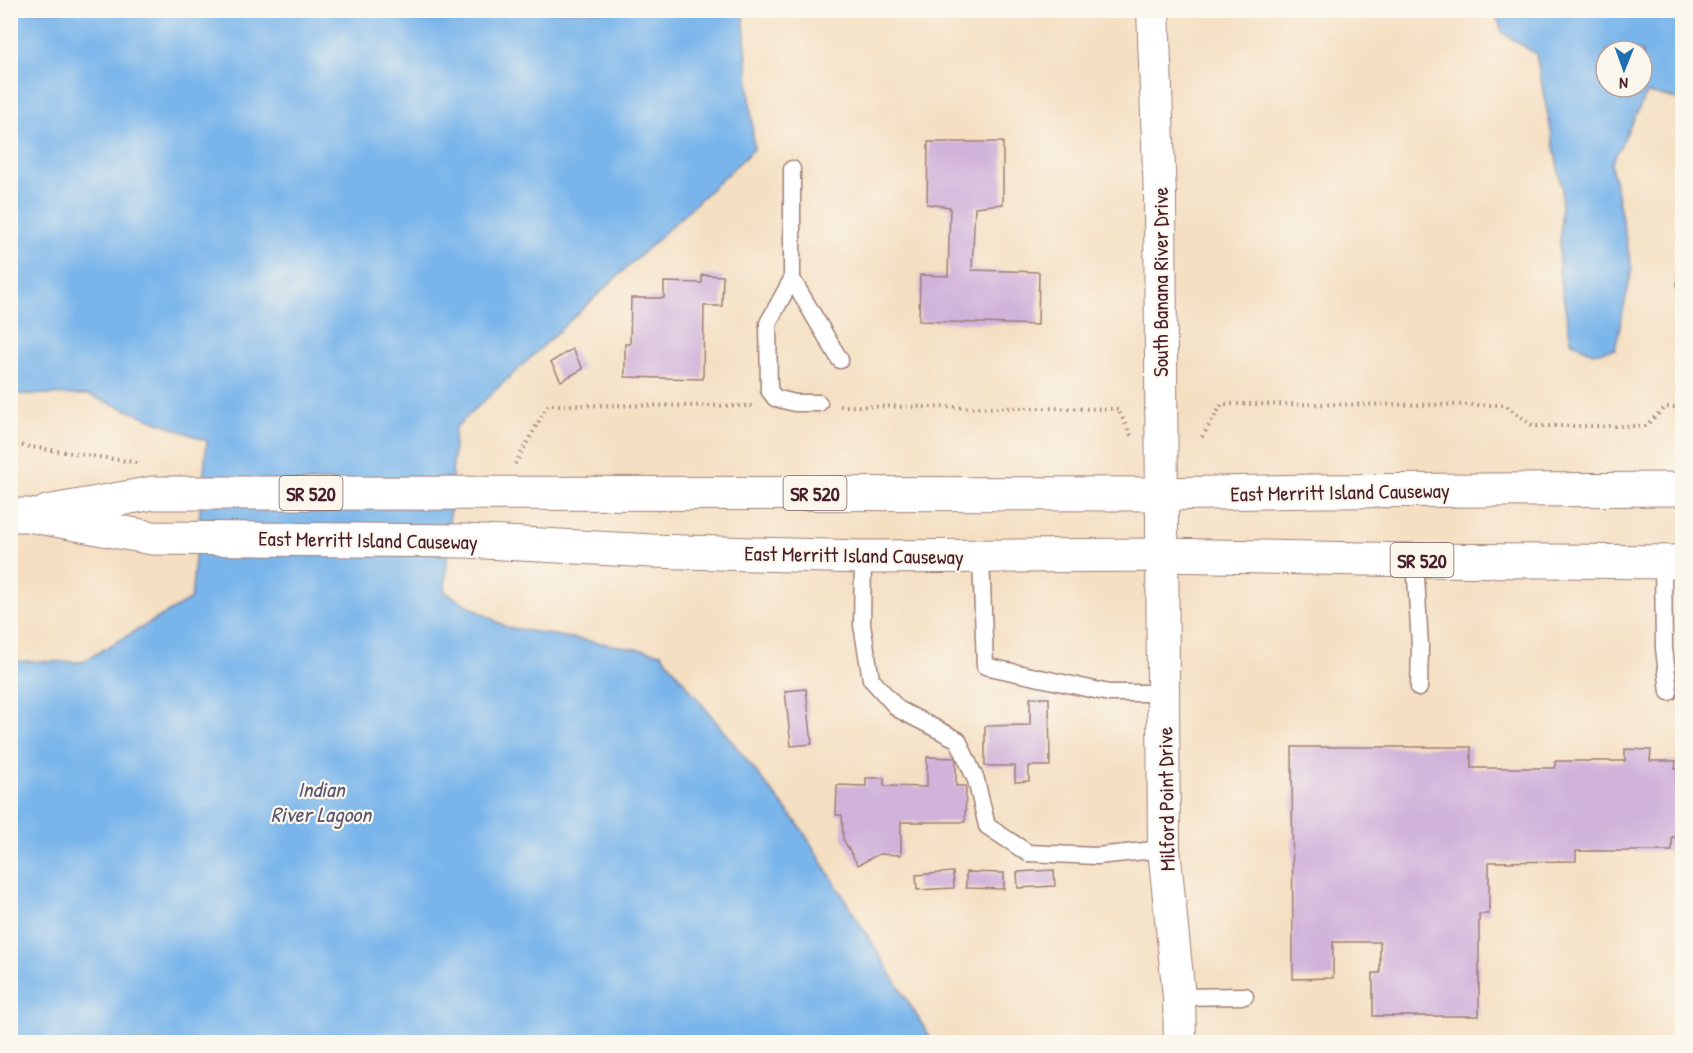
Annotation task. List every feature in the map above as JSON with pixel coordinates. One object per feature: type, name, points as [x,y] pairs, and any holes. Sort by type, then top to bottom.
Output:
[{"type":"main road","name":"East Merritt Island Causeway","points":[[19,515],[152,479],[469,493],[1161,494],[1683,489]]},
{"type":"main road","name":"East Merritt Island Causeway","points":[[19,515],[152,538],[466,541],[652,551],[863,556],[1161,555],[1673,562]]},
{"type":"street","name":"South Banana River Drive","points":[[1154,10],[1160,197],[1161,555]]},
{"type":"street","name":"Milford Point Drive","points":[[1161,555],[1164,849],[1179,997],[1180,1042]]},
{"type":"lane","points":[[792,169],[792,279],[768,323],[769,390],[776,398],[795,403],[819,403]]},
{"type":"lane","points":[[792,279],[840,360]]},
{"type":"lane","points":[[863,556],[862,625],[871,679],[898,709],[958,740],[976,780],[987,826],[1028,853],[1097,856],[1164,849]]},
{"type":"lane","points":[[981,556],[986,666],[1109,693],[1164,693]]},
{"type":"lane","points":[[1415,560],[1420,646],[1419,688]]},
{"type":"lane","points":[[1669,692],[1664,648],[1673,562]]},
{"type":"lane","points":[[1179,997],[1245,996]]},
{"type":"path","points":[[1203,437],[1222,404],[1505,405],[1533,426],[1645,426],[1666,407],[1683,407]]},
{"type":"path","points":[[10,444],[152,479]]},
{"type":"water","name":"Indian River Lagoon","points":[[11,11],[743,11],[754,149],[455,428],[445,592],[506,627],[661,653],[801,828],[933,1042],[11,1042],[11,661],[82,662],[191,599],[207,441],[89,395],[11,394]]},
{"type":"water","points":[[1494,11],[1682,11],[1682,100],[1654,94],[1654,39],[1594,39],[1594,99],[1644,99],[1611,164],[1632,269],[1615,349],[1593,353],[1571,341],[1559,273],[1562,188],[1536,54],[1503,33]]},
{"type":"building","points":[[928,142],[1003,142],[1003,204],[975,207],[972,270],[1039,272],[1038,325],[919,321],[920,275],[948,276],[950,207],[927,204]]},
{"type":"building","points":[[1678,212],[1682,212],[1682,288],[1677,288]]},
{"type":"building","points":[[702,275],[723,276],[722,306],[704,306],[703,379],[625,377],[625,344],[630,344],[631,298],[664,298],[664,282],[702,283]]},
{"type":"building","points":[[572,349],[583,369],[561,381],[551,362]]},
{"type":"building","points":[[806,689],[812,744],[791,746],[785,691]]},
{"type":"building","points":[[1030,698],[1049,698],[1050,766],[1029,766],[1029,781],[1015,782],[1015,766],[985,766],[985,726],[1030,725]]},
{"type":"building","points":[[1292,747],[1471,747],[1471,768],[1555,768],[1555,761],[1625,761],[1625,749],[1651,750],[1650,761],[1676,761],[1675,769],[1682,770],[1682,837],[1672,837],[1672,851],[1576,851],[1576,861],[1489,862],[1489,914],[1479,914],[1479,1016],[1373,1016],[1373,973],[1380,973],[1380,942],[1333,942],[1333,978],[1293,979]]},
{"type":"building","points":[[927,757],[956,758],[956,786],[966,786],[965,822],[901,822],[901,855],[879,854],[858,865],[843,839],[842,815],[836,815],[837,785],[866,786],[866,778],[884,778],[884,786],[927,787]]},
{"type":"building","points":[[1054,870],[1055,886],[1018,888],[1017,872]]},
{"type":"building","points":[[953,872],[954,888],[917,890],[916,875]]},
{"type":"building","points":[[966,872],[1004,873],[1004,889],[966,888]]}]
